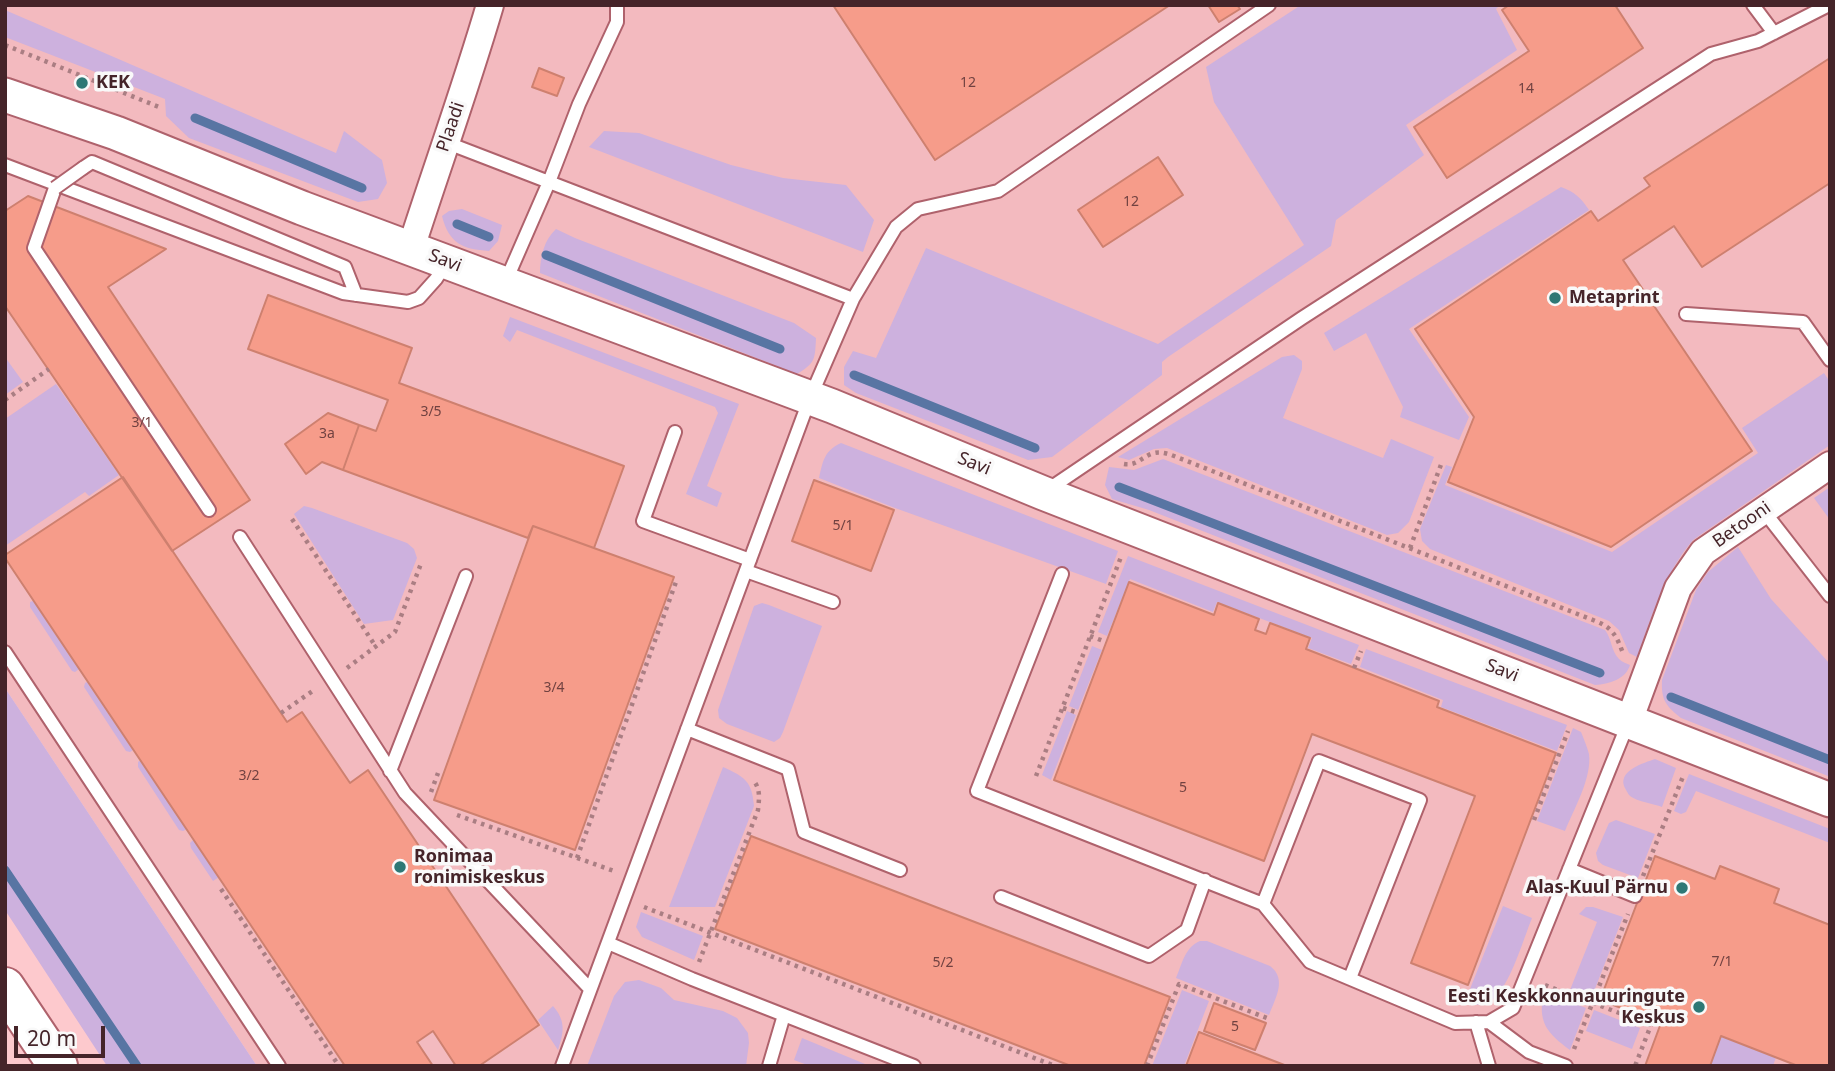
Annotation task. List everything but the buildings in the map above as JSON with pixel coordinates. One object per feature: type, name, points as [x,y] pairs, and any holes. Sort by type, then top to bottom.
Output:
[{"type":"highway","points":[[5,987],[58,1066]]},
{"type":"street","name":"Plaadi","points":[[411,248],[490,5]]},
{"type":"street","name":"Savi","points":[[5,72],[89,115],[116,133]]},
{"type":"street","name":"Savi","points":[[5,96],[116,133],[302,208],[832,405],[1043,493],[1830,800]]},
{"type":"street","name":"Betooni","points":[[1629,721],[1678,588],[1703,552],[1830,465]]},
{"type":"lane","points":[[505,284],[579,104],[617,22],[617,5]]},
{"type":"lane","points":[[562,1066],[810,398],[853,299],[896,227],[918,209],[998,191],[1269,5]]},
{"type":"lane","points":[[1753,5],[1774,33]]},
{"type":"lane","points":[[1043,493],[1302,318],[1711,54],[1758,41],[1829,5]]},
{"type":"lane","points":[[445,142],[853,299]]},
{"type":"lane","points":[[209,510],[34,248],[55,188],[92,162],[345,267],[355,295]]},
{"type":"lane","points":[[5,165],[343,293],[408,302],[419,298],[447,262]]},
{"type":"lane","points":[[1686,314],[1803,322],[1830,360]]},
{"type":"lane","points":[[675,432],[643,521],[832,603]]},
{"type":"lane","points":[[1763,510],[1830,596]]},
{"type":"lane","points":[[240,537],[405,793],[590,989]]},
{"type":"lane","points":[[1062,574],[977,790],[1263,904],[1310,962],[1455,1023],[1483,1022],[1513,1008],[1629,721]]},
{"type":"lane","points":[[390,771],[466,576]]},
{"type":"lane","points":[[5,652],[279,1066]]},
{"type":"lane","points":[[687,729],[788,769],[804,832],[900,870]]},
{"type":"lane","points":[[1263,904],[1319,761],[1420,800],[1350,978]]},
{"type":"lane","points":[[1569,869],[1635,896]]},
{"type":"lane","points":[[1001,898],[1149,956],[1187,930],[1205,880]]},
{"type":"lane","points":[[608,943],[914,1066]]},
{"type":"lane","points":[[769,1066],[784,1015]]},
{"type":"lane","points":[[1483,1022],[1489,1066]]},
{"type":"lane","points":[[1483,1022],[1529,1052],[1566,1066]]},
{"type":"path","points":[[5,45],[159,107]]},
{"type":"path","points":[[5,400],[49,369]]},
{"type":"path","points":[[1101,454],[1130,465],[1151,454],[1161,452],[1174,456],[1608,626],[1616,634],[1623,653],[1649,667]]},
{"type":"path","points":[[1410,548],[1442,462]]},
{"type":"path","points":[[292,519],[376,647]]},
{"type":"path","points":[[1036,776],[1125,546]]},
{"type":"path","points":[[281,713],[395,632],[422,561]]},
{"type":"path","points":[[577,858],[677,579]]},
{"type":"path","points":[[1090,636],[1106,642]]},
{"type":"path","points":[[1063,708],[1079,713]]},
{"type":"path","points":[[1534,820],[1572,720]]},
{"type":"path","points":[[429,799],[438,774]]},
{"type":"path","points":[[692,979],[758,810],[760,796],[756,783],[748,775]]},
{"type":"path","points":[[447,811],[632,877]]},
{"type":"path","points":[[221,889],[339,1066]]},
{"type":"path","points":[[624,899],[1055,1066]]},
{"type":"path","points":[[1525,977],[1651,1026],[1635,1066]]},
{"type":"path","points":[[1147,1066],[1179,984],[1267,1018]]},
{"type":"shaded area","points":[[5,5],[1830,5],[1830,1066],[257,1066],[5,688]]},
{"type":"shaded area","points":[[1301,5],[1500,5],[1496,9],[1517,50],[1406,125],[1424,155],[1336,220],[1331,246],[1168,357],[1162,362],[1162,375],[1052,457],[1028,460],[856,393],[844,385],[844,367],[853,351],[876,358],[926,248],[1158,344],[1304,245],[1214,102],[1206,67]]},
{"type":"shaded area","points":[[5,10],[336,153],[344,131],[382,160],[387,183],[378,199],[358,202],[189,138],[166,116],[165,99],[5,37]]},
{"type":"shaded area","points":[[604,131],[639,133],[731,165],[783,178],[846,185],[874,220],[863,252],[589,147]]},
{"type":"shaded area","points":[[1561,187],[1577,196],[1589,210],[1409,329],[1469,417],[1459,440],[1400,417],[1403,407],[1366,333],[1334,351],[1324,333]]},
{"type":"shaded area","points":[[462,209],[502,225],[498,241],[489,251],[472,249],[458,243],[449,233],[442,216],[449,211]]},
{"type":"shaded area","points":[[556,229],[794,323],[816,338],[813,360],[797,374],[540,273],[548,238]]},
{"type":"shaded area","points":[[510,317],[739,404],[707,486],[722,493],[717,507],[686,494],[718,413],[715,407],[517,330],[510,342],[503,336]]},
{"type":"shaded area","points":[[1294,355],[1302,361],[1302,369],[1283,418],[1383,458],[1391,439],[1434,457],[1409,522],[1398,533],[1387,535],[1167,448],[1154,449],[1129,460],[1118,457],[1282,357]]},
{"type":"shaded area","points":[[5,357],[23,382],[5,395]]},
{"type":"shaded area","points":[[1824,373],[1830,382],[1830,445],[1693,540],[1666,581],[1637,657],[1629,653],[1619,630],[1609,621],[1430,549],[1422,541],[1420,529],[1446,465],[1452,467],[1445,485],[1612,552],[1758,453],[1742,428]]},
{"type":"shaded area","points":[[56,384],[119,475],[89,496],[85,492],[5,546],[5,419]]},
{"type":"shaded area","points":[[841,443],[1118,551],[1106,584],[819,478],[828,453]]},
{"type":"shaded area","points":[[1163,459],[1605,630],[1616,656],[1630,665],[1628,670],[1616,680],[1595,685],[1149,510],[1112,499],[1105,485],[1109,467],[1134,470]]},
{"type":"shaded area","points":[[1830,487],[1830,520],[1814,498]]},
{"type":"shaded area","points":[[304,506],[407,543],[414,549],[417,558],[393,620],[364,624],[294,514]]},
{"type":"shaded area","points":[[1738,547],[1771,599],[1830,664],[1830,776],[1681,718],[1668,706],[1664,698],[1662,680],[1696,590],[1708,572]]},
{"type":"shaded area","points":[[1128,556],[1359,645],[1351,664],[1308,648],[1312,638],[1217,602],[1213,612],[1130,579],[1107,636],[1098,632]]},
{"type":"shaded area","points":[[33,601],[79,669],[75,672],[30,607],[30,602]]},
{"type":"shaded area","points":[[762,603],[822,626],[783,732],[774,742],[727,724],[719,718],[718,710],[754,606]]},
{"type":"shaded area","points":[[1092,646],[1102,650],[1078,710],[1069,706]]},
{"type":"shaded area","points":[[1366,649],[1567,725],[1557,751],[1441,707],[1443,700],[1360,667]]},
{"type":"shaded area","points":[[87,682],[133,750],[130,752],[126,751],[84,687]]},
{"type":"shaded area","points":[[5,688],[257,1066],[107,1066],[5,910]]},
{"type":"shaded area","points":[[1067,711],[1076,715],[1051,780],[1042,775]]},
{"type":"shaded area","points":[[1573,728],[1581,732],[1589,754],[1589,763],[1582,793],[1565,831],[1537,821]]},
{"type":"shaded area","points":[[1655,759],[1676,768],[1662,807],[1633,798],[1623,780],[1629,771]]},
{"type":"shaded area","points":[[141,760],[187,829],[179,830],[138,767]]},
{"type":"shaded area","points":[[723,767],[746,781],[754,806],[715,907],[669,907]]},
{"type":"shaded area","points":[[1689,774],[1830,829],[1830,843],[1696,791],[1686,812],[1681,814],[1674,811]]},
{"type":"shaded area","points":[[1616,820],[1655,834],[1638,878],[1598,861],[1596,853],[1609,823]]},
{"type":"shaded area","points":[[194,839],[219,877],[213,881],[191,848],[190,843]]},
{"type":"shaded area","points":[[1503,906],[1532,918],[1515,962],[1504,985],[1491,1001],[1464,1004]]},
{"type":"shaded area","points":[[1586,907],[1623,917],[1591,999],[1570,990],[1597,922],[1579,914]]},
{"type":"shaded area","points":[[641,912],[703,936],[694,960],[642,937],[636,927]]},
{"type":"shaded area","points":[[1200,941],[1207,941],[1270,966],[1275,971],[1279,982],[1269,1015],[1176,978],[1187,952]]},
{"type":"shaded area","points":[[639,980],[661,988],[674,1000],[723,1011],[737,1018],[748,1033],[746,1066],[587,1066],[614,996],[625,982]]},
{"type":"shaded area","points":[[1182,990],[1209,1001],[1184,1066],[1152,1066]]},
{"type":"shaded area","points":[[1544,992],[1586,1008],[1570,1050],[1555,1038],[1546,1026],[1542,1011]]},
{"type":"shaded area","points":[[553,1006],[563,1027],[558,1050],[538,1020]]},
{"type":"shaded area","points":[[1594,1010],[1640,1028],[1632,1049],[1586,1031]]},
{"type":"shaded area","points":[[1721,1036],[1776,1057],[1773,1066],[1710,1066]]},
{"type":"shaded area","points":[[802,1038],[870,1066],[810,1066],[794,1060]]},
{"type":"waterway","points":[[195,118],[362,188]]},
{"type":"waterway","points":[[457,224],[489,237]]},
{"type":"waterway","points":[[546,255],[780,349]]},
{"type":"waterway","points":[[854,375],[1035,448]]},
{"type":"waterway","points":[[1119,487],[1600,673]]},
{"type":"waterway","points":[[1671,697],[1830,760]]},
{"type":"waterway","points":[[5,870],[137,1066]]},
{"type":"place","name":"KEK","points":[[82,83]]},
{"type":"place","name":"Metaprint","points":[[1555,298]]},
{"type":"place","name":"Ronimaa ronimiskeskus","points":[[400,867]]},
{"type":"place","name":"Alas-Kuul Pärnu","points":[[1682,888]]},
{"type":"place","name":"Eesti Keskkonnauuringute Keskus","points":[[1699,1007]]}]
